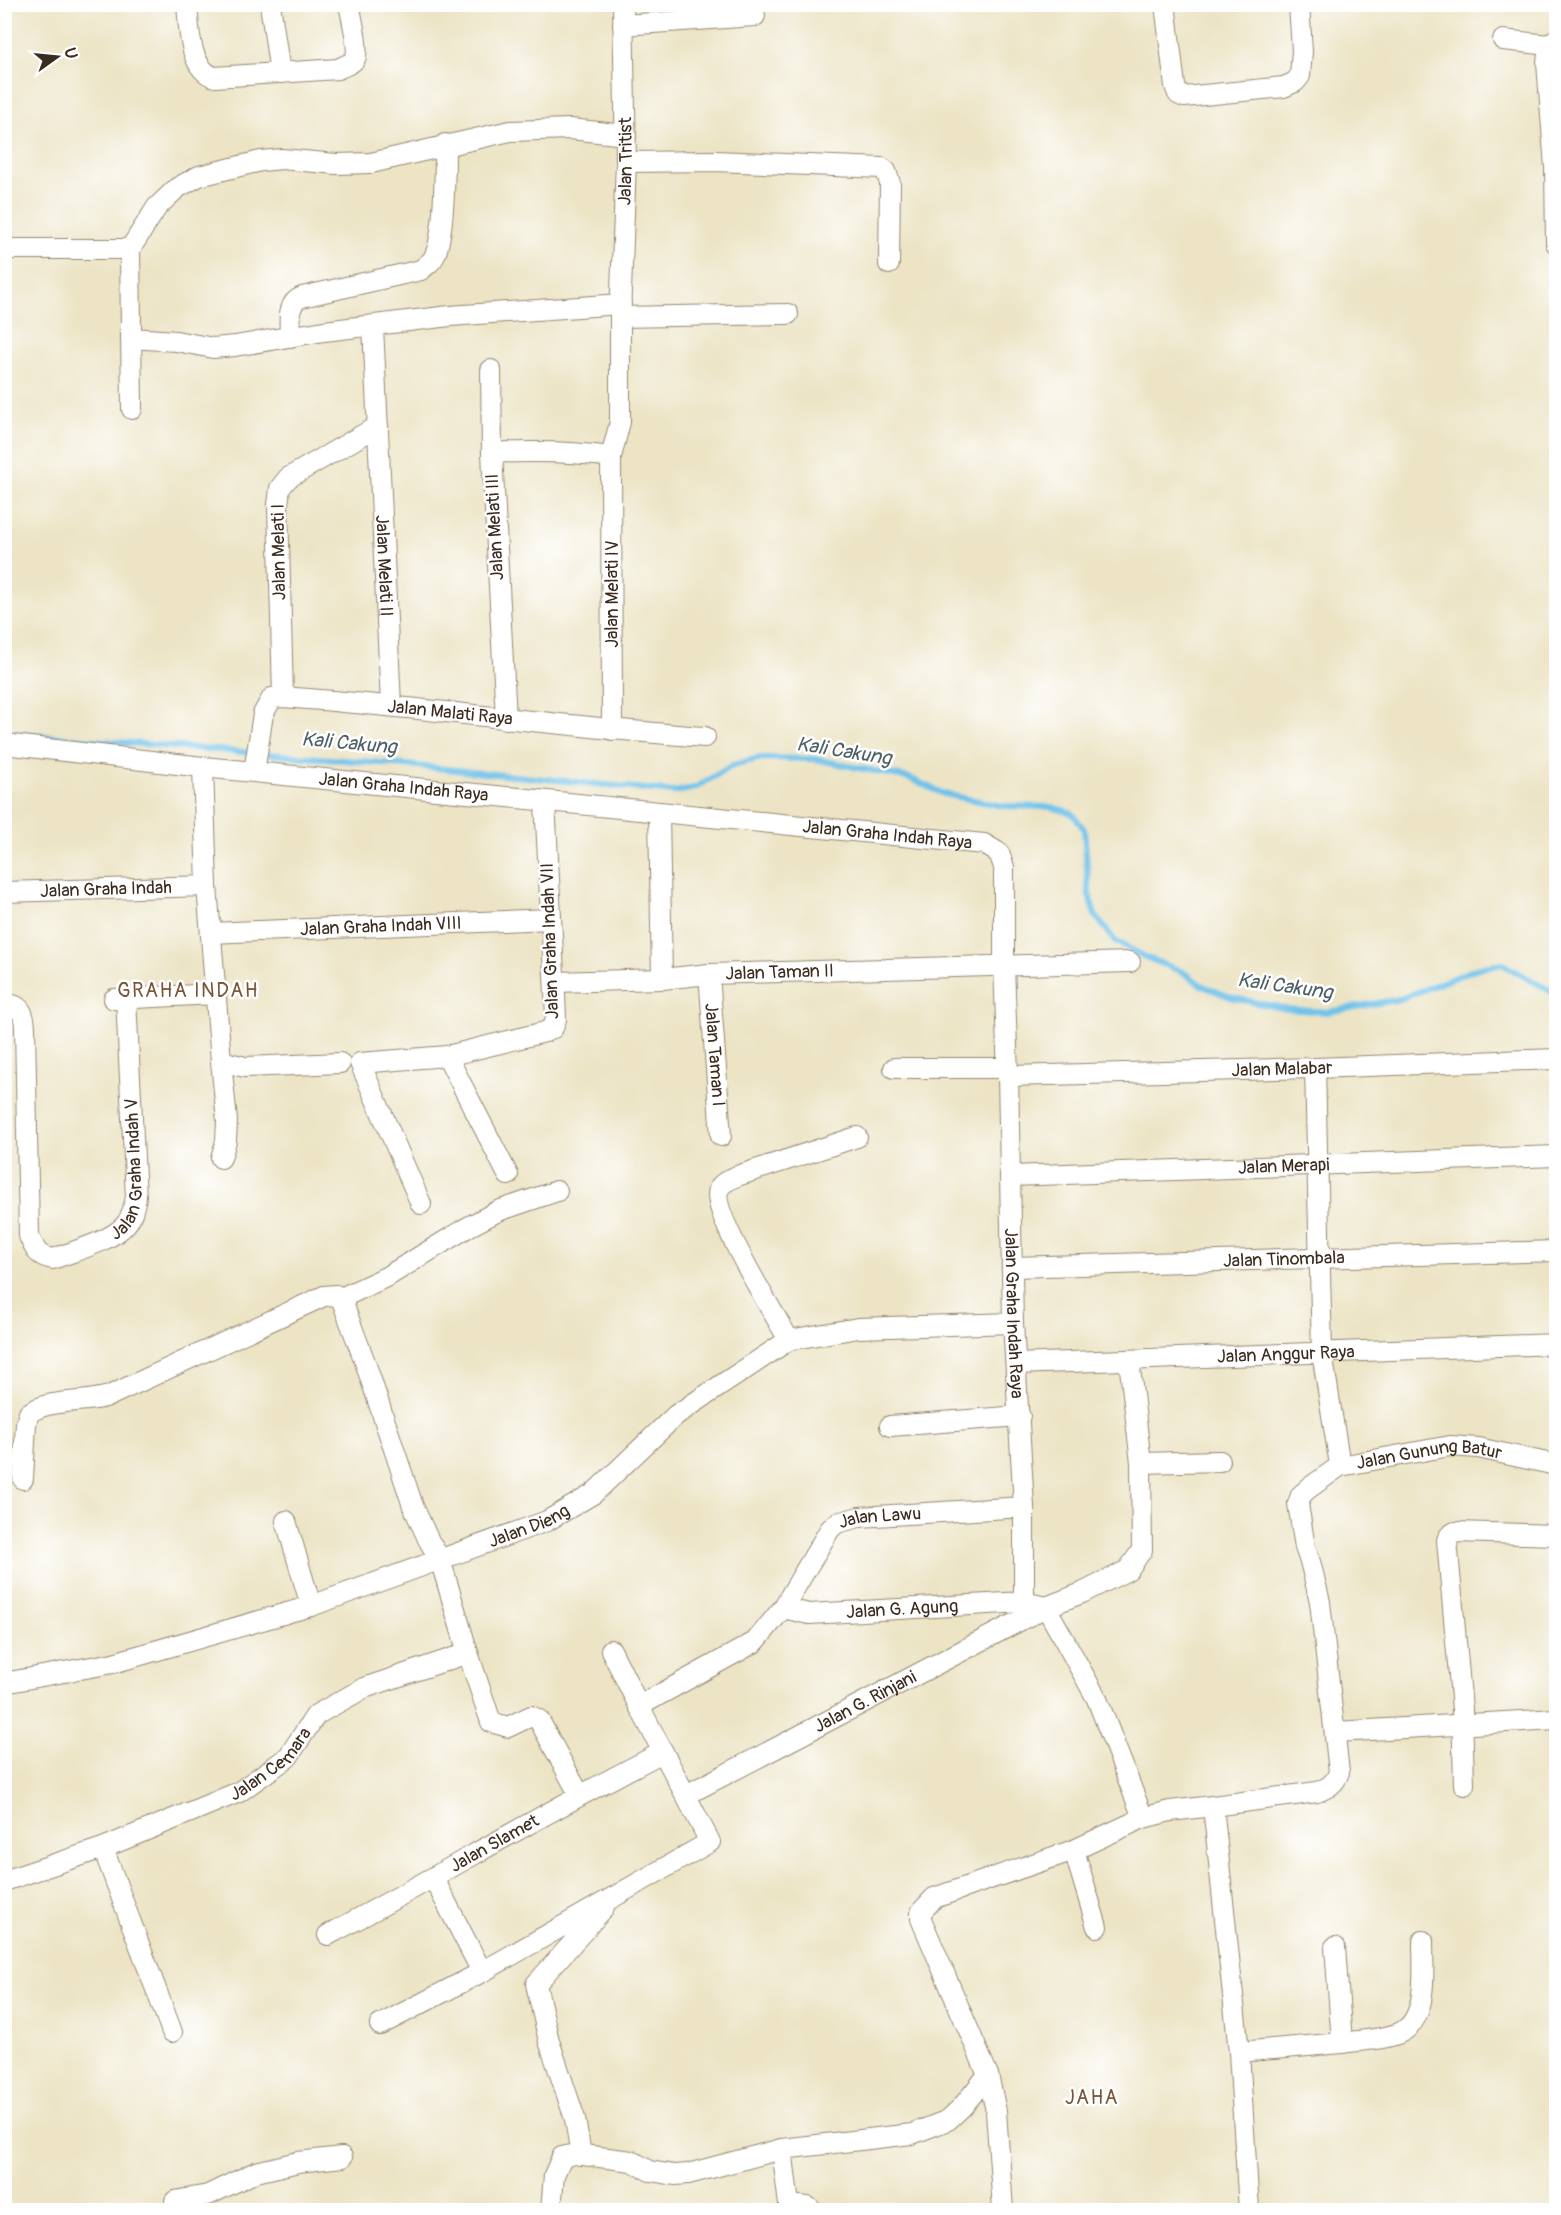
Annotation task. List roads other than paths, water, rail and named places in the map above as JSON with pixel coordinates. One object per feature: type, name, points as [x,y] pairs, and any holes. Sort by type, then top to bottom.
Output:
[{"type":"street","points":[[187,4],[196,60],[207,74],[215,77],[338,69],[355,58],[357,50],[349,4]]},
{"type":"street","points":[[270,4],[280,73]]},
{"type":"street","name":"Jalan Tritist","points":[[611,457],[620,422],[626,162],[622,4]]},
{"type":"street","points":[[1165,4],[1176,86],[1178,94],[1184,97],[1284,87],[1295,82],[1300,76],[1302,51],[1299,4]]},
{"type":"street","points":[[623,25],[755,16]]},
{"type":"street","points":[[1503,40],[1553,42],[1546,63],[1555,168],[1557,243]]},
{"type":"street","points":[[132,409],[130,249],[157,207],[177,188],[200,176],[261,161],[282,159],[336,164],[371,163],[445,144],[510,131],[570,129],[626,135]]},
{"type":"street","points":[[290,337],[291,305],[294,300],[421,270],[434,259],[439,243],[445,144]]},
{"type":"street","points":[[626,162],[715,161],[882,168],[886,171],[890,183],[889,264]]},
{"type":"street","points":[[4,249],[130,249]]},
{"type":"street","points":[[131,338],[176,341],[213,348],[450,316],[621,310],[788,314]]},
{"type":"street","name":"Jalan Melati II","points":[[373,326],[391,705]]},
{"type":"street","points":[[491,370],[492,453]]},
{"type":"street","name":"Jalan Melati I","points":[[282,697],[278,505],[280,488],[288,478],[378,426]]},
{"type":"street","name":"Jalan Melati III","points":[[506,719],[492,453],[570,451],[611,457]]},
{"type":"street","name":"Jalan Melati IV","points":[[611,457],[612,730]]},
{"type":"street","points":[[255,764],[262,714],[272,698],[282,697]]},
{"type":"street","name":"Jalan Malati Raya","points":[[282,697],[391,705],[612,730],[705,737]]},
{"type":"street","name":"Jalan Graha Indah Raya","points":[[4,744],[203,767],[255,764],[545,801],[984,844],[999,853],[1004,867],[1004,965],[1013,1323],[1024,1507],[1024,1602]]},
{"type":"street","points":[[203,767],[207,886],[220,1061],[227,1121],[226,1141],[221,1158]]},
{"type":"street","name":"Jalan Graha Indah VII","points":[[220,1061],[245,1067],[447,1056],[545,1032],[553,1028],[556,1019],[555,982],[545,801]]},
{"type":"street","points":[[659,813],[662,979]]},
{"type":"street","name":"Jalan Graha Indah","points":[[4,892],[207,886]]},
{"type":"street","name":"Jalan Graha Indah VIII","points":[[211,933],[551,919]]},
{"type":"street","name":"Jalan Taman II","points":[[555,982],[662,979],[708,974],[1130,962]]},
{"type":"street","name":"Jalan Taman I","points":[[708,974],[721,1136]]},
{"type":"street","name":"Jalan Graha Indah V","points":[[4,1003],[16,1005],[22,1011],[26,1027],[29,1236],[37,1253],[53,1259],[116,1234],[128,1223],[132,1213],[136,1197],[120,999],[216,994]]},
{"type":"street","points":[[447,1056],[508,1175]]},
{"type":"street","name":"Jalan Malabar","points":[[894,1068],[1008,1072],[1315,1068],[1557,1059]]},
{"type":"street","points":[[350,1063],[421,1204]]},
{"type":"street","name":"Jalan Gunung Batur","points":[[1315,1068],[1323,1353],[1339,1459],[1346,1465],[1450,1446],[1478,1448],[1557,1465]]},
{"type":"street","points":[[789,1340],[741,1257],[717,1200],[718,1190],[724,1183],[738,1176],[857,1137]]},
{"type":"street","name":"Jalan Merapi","points":[[1011,1176],[1557,1156]]},
{"type":"street","points":[[340,1299],[388,1276],[498,1211],[557,1191]]},
{"type":"street","name":"Jalan Tinombala","points":[[1012,1267],[1557,1251]]},
{"type":"street","points":[[24,1479],[29,1413],[39,1406],[96,1400],[109,1396],[324,1296],[331,1294],[340,1299],[365,1362],[413,1506],[440,1559],[491,1722],[508,1727],[531,1716],[539,1720],[579,1794]]},
{"type":"street","name":"Jalan Dieng","points":[[4,1683],[113,1664],[311,1606],[548,1521],[593,1494],[676,1415],[789,1340],[858,1328],[1013,1323]]},
{"type":"street","name":"Jalan Anggur Raya","points":[[1016,1364],[1557,1344]]},
{"type":"street","name":"Jalan G. Rinjani","points":[[686,1795],[1046,1608],[1128,1570],[1142,1550],[1141,1462],[1129,1360]]},
{"type":"street","points":[[890,1426],[1020,1416]]},
{"type":"street","points":[[1141,1462],[1220,1461]]},
{"type":"street","points":[[1003,2211],[996,2111],[988,2075],[921,1919],[921,1912],[934,1899],[1074,1850],[1143,1818],[1170,1812],[1317,1792],[1336,1781],[1339,1772],[1336,1732],[1320,1602],[1305,1547],[1298,1504],[1301,1495],[1344,1463]]},
{"type":"street","name":"Jalan Lawu","points":[[783,1608],[830,1529],[837,1523],[859,1517],[1024,1507]]},
{"type":"street","points":[[286,1521],[311,1606]]},
{"type":"street","points":[[1464,1785],[1463,1726],[1447,1540],[1450,1534],[1455,1532],[1557,1534]]},
{"type":"street","points":[[1024,1602],[1046,1608],[1097,1699],[1143,1818]]},
{"type":"street","name":"Jalan G. Agung","points":[[783,1608],[809,1614],[1024,1602]]},
{"type":"street","points":[[639,1706],[755,1642],[783,1608]]},
{"type":"street","points":[[380,2025],[482,1972],[710,1842],[611,1650]]},
{"type":"street","name":"Jalan Cemara","points":[[4,1881],[103,1848],[238,1792],[288,1757],[316,1715],[364,1688],[468,1653]]},
{"type":"street","points":[[1336,1732],[1557,1719]]},
{"type":"street","name":"Jalan Slamet","points":[[328,1935],[434,1879],[579,1794],[663,1752]]},
{"type":"street","points":[[1213,1806],[1239,2052],[1249,2211]]},
{"type":"street","points":[[103,1848],[172,2032]]},
{"type":"street","points":[[1074,1850],[1097,1927]]},
{"type":"street","points":[[434,1879],[482,1972]]},
{"type":"street","points":[[581,2155],[575,2120],[549,2041],[536,1984],[616,1895]]},
{"type":"street","points":[[1239,2052],[1342,2043],[1392,2036],[1405,2030],[1413,2020],[1422,1998],[1423,1941]]},
{"type":"street","points":[[1335,1947],[1342,2043]]},
{"type":"street","points":[[551,2211],[556,2166],[562,2157],[581,2155],[632,2161],[650,2171],[675,2175],[688,2174],[782,2149],[912,2134],[948,2120],[962,2107],[988,2075]]},
{"type":"street","points":[[782,2149],[789,2205],[808,2207],[811,2211]]},
{"type":"street","points":[[177,2211],[175,2201],[208,2195],[256,2172],[298,2162],[342,2157]]},
{"type":"waterway","name":"Kali Cakung","points":[[4,733],[406,765],[675,792],[695,788],[733,765],[760,758],[815,759],[909,778],[944,794],[1003,806],[1051,807],[1072,813],[1084,829],[1089,895],[1095,915],[1115,941],[1145,957],[1183,972],[1203,986],[1233,998],[1288,1009],[1328,1012],[1400,999],[1478,968],[1502,964],[1556,994]]},
{"type":"district","name":"GRAHA INDAH","points":[[188,990]]},
{"type":"district","name":"JAHA","points":[[1092,2097]]}]
